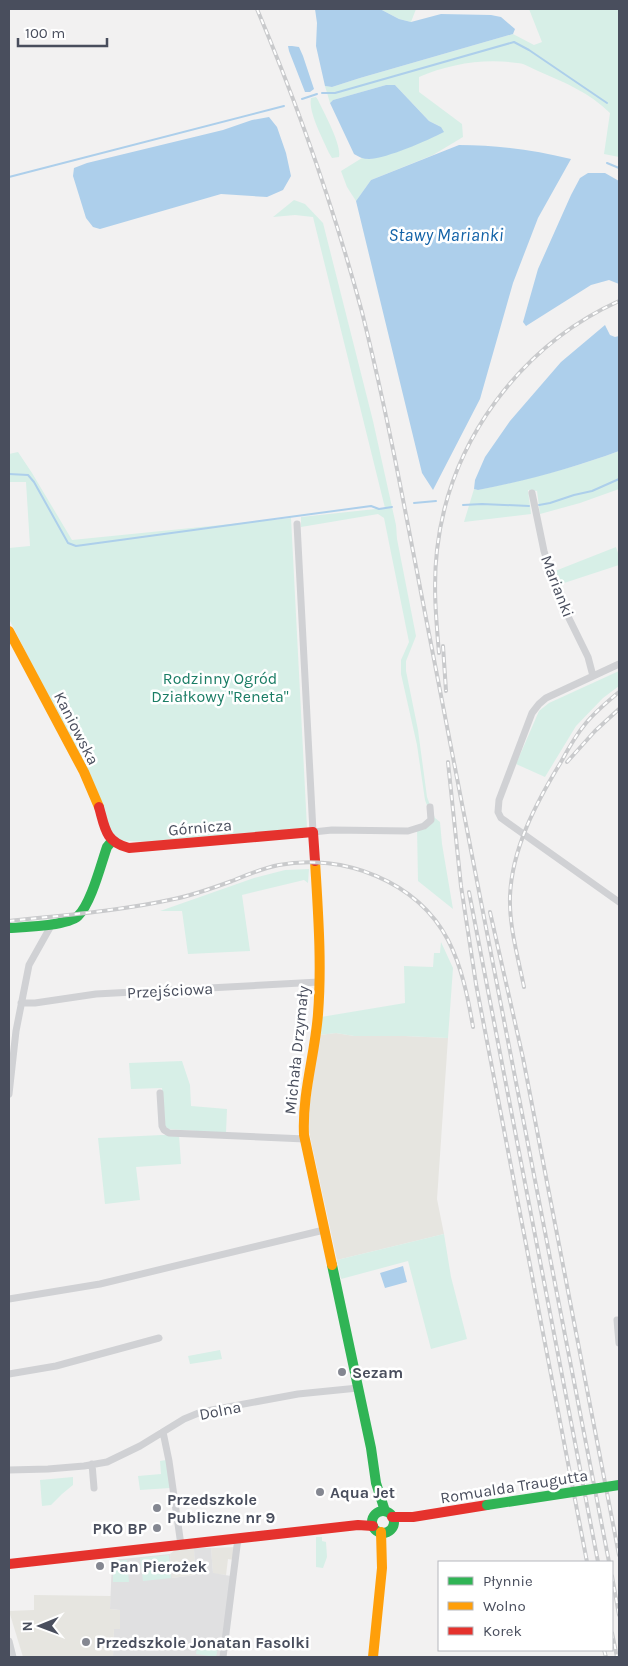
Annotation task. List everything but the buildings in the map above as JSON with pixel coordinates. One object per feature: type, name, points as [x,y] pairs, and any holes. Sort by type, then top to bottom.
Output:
[{"type":"street","name":"Marianki","points":[[532,492],[544,551],[558,596],[588,657],[593,676]]},
{"type":"street","name":"Michała Drzymały","points":[[297,524],[318,926],[319,982],[318,1016],[303,1109],[305,1139],[371,1448],[383,1522],[379,1541],[382,1556],[373,1657]]},
{"type":"street","name":"Kaniowska","points":[[9,631],[84,772],[97,802],[106,831],[112,841]]},
{"type":"street","points":[[619,664],[546,698],[536,707],[499,800],[498,812],[502,818],[619,902]]},
{"type":"street","name":"Górnicza","points":[[112,841],[128,848],[332,830],[408,831],[424,826],[431,820],[430,807]]},
{"type":"street","points":[[9,928],[52,924],[76,918],[84,908],[107,847],[112,841]]},
{"type":"street","points":[[9,1094],[12,1031],[21,1003],[29,965],[52,924]]},
{"type":"street","name":"Przejściowa","points":[[21,1003],[35,1003],[96,994],[319,982]]},
{"type":"street","points":[[160,1093],[162,1126],[169,1133],[305,1139]]},
{"type":"street","points":[[9,1299],[108,1282],[324,1230]]},
{"type":"street","points":[[617,1320],[619,1343]]},
{"type":"street","points":[[9,1374],[56,1366],[159,1338]]},
{"type":"street","name":"Dolna","points":[[9,1470],[48,1469],[92,1464],[117,1458],[184,1419],[200,1412],[298,1394],[358,1388]]},
{"type":"street","points":[[163,1432],[181,1545]]},
{"type":"street","points":[[92,1464],[94,1488]]},
{"type":"street","name":"Romualda Traugutta","points":[[383,1522],[619,1485]]},
{"type":"street","points":[[9,1564],[383,1522]]},
{"type":"street","points":[[223,1657],[238,1538]]},
{"type":"street","points":[[9,1641],[13,1657]]},
{"type":"shaded area","points":[[336,1033],[354,1036],[448,1038],[437,1199],[444,1234],[337,1260],[307,1123],[319,1035]]},
{"type":"shaded area","points":[[236,1547],[234,1560],[228,1559],[226,1575],[213,1574],[211,1548]]},
{"type":"shaded area","points":[[194,1548],[195,1575],[172,1578],[170,1554],[175,1550]]},
{"type":"shaded area","points":[[194,1548],[211,1548],[213,1573],[231,1576],[220,1657],[113,1657],[114,1629],[120,1629],[120,1610],[110,1609],[112,1560],[170,1554],[172,1578],[195,1575]]},
{"type":"shaded area","points":[[34,1595],[111,1596],[110,1609],[120,1610],[120,1629],[114,1629],[113,1657],[23,1657],[9,1611],[34,1610]]},
{"type":"green space","points":[[380,9],[416,9],[411,22],[399,19]]},
{"type":"green space","points":[[529,9],[619,9],[619,157],[604,154],[610,113],[585,94],[522,64],[492,61],[467,63],[430,72],[419,77],[419,92],[462,124],[463,137],[433,155],[371,180],[356,201],[347,187],[341,171],[362,158],[371,159],[399,151],[435,136],[441,127],[429,121],[395,85],[386,85],[333,100],[330,103],[325,86],[332,87],[513,34],[534,45],[542,42]]},
{"type":"green space","points":[[316,97],[335,137],[339,157],[332,158],[317,125],[311,104],[311,98]]},
{"type":"green space","points":[[294,200],[305,204],[323,223],[373,421],[396,525],[416,636],[406,661],[406,671],[418,730],[427,797],[435,818],[440,822],[453,909],[418,881],[417,827],[428,819],[428,808],[425,800],[417,745],[401,674],[401,660],[409,642],[384,518],[378,514],[301,527],[301,517],[385,508],[313,217],[295,215],[273,217]]},
{"type":"green space","points":[[619,451],[619,489],[580,503],[540,514],[537,491],[528,490],[531,514],[464,522],[474,489],[478,490],[549,473]]},
{"type":"green space","name":"Rodzinny Ogród Działkowy \"Reneta\"","points":[[18,452],[72,540],[291,518],[307,828],[148,842],[112,840],[100,798],[9,619],[9,548],[30,546],[26,482],[9,482],[9,454]]},
{"type":"green space","points":[[616,547],[619,565],[558,585],[555,571]]},
{"type":"green space","points":[[619,671],[619,686],[603,698],[576,726],[545,777],[516,764],[539,711],[549,703]]},
{"type":"green space","points":[[309,869],[308,883],[304,880],[242,895],[250,951],[188,954],[182,911],[160,911],[254,878],[285,870]]},
{"type":"green space","points":[[441,942],[453,968],[448,1038],[354,1036],[336,1033],[319,1035],[321,1017],[405,1003],[404,966],[433,967],[434,953],[440,953]]},
{"type":"green space","points":[[182,1061],[190,1085],[191,1106],[227,1109],[226,1133],[167,1129],[164,1124],[162,1088],[131,1089],[129,1063]]},
{"type":"green space","points":[[179,1135],[181,1164],[136,1167],[140,1200],[105,1204],[98,1138]]},
{"type":"green space","points":[[444,1234],[451,1277],[467,1339],[431,1349],[408,1261],[341,1279],[337,1260]]},
{"type":"green space","points":[[220,1350],[222,1359],[190,1364],[188,1356]]},
{"type":"green space","points":[[166,1460],[170,1488],[140,1490],[138,1476],[161,1474],[160,1461]]},
{"type":"green space","points":[[73,1477],[73,1485],[51,1505],[42,1506],[40,1480]]},
{"type":"green space","points":[[316,1537],[322,1537],[322,1541],[326,1542],[327,1557],[323,1568],[316,1567]]},
{"type":"green space","points":[[169,1555],[171,1578],[143,1581],[140,1558]]},
{"type":"green space","points":[[127,1560],[129,1582],[113,1582],[113,1561]]},
{"type":"green space","points":[[198,1640],[219,1643],[216,1657],[196,1654]]},
{"type":"water","points":[[315,9],[380,9],[399,19],[411,22],[441,14],[491,15],[501,17],[515,29],[513,34],[332,87],[325,86],[316,46],[317,23]]},
{"type":"water","points":[[288,46],[299,47],[314,89],[310,92],[305,92]]},
{"type":"water","points":[[386,85],[395,85],[429,121],[441,127],[444,132],[386,156],[369,159],[361,158],[354,154],[330,103],[333,100]]},
{"type":"water","points":[[269,117],[277,127],[286,153],[291,176],[283,190],[267,197],[221,194],[100,229],[93,227],[86,218],[73,176],[74,168],[87,163]]},
{"type":"water","name":"Stawy Marianki","points":[[459,145],[516,149],[571,159],[538,218],[513,283],[480,399],[433,490],[422,473],[356,201],[371,180]]},
{"type":"water","name":"Stawy Marianki","points":[[588,173],[605,173],[619,181],[619,284],[609,280],[591,285],[526,326],[523,322],[538,269],[571,195],[580,178]]},
{"type":"water","points":[[605,325],[610,335],[619,336],[619,451],[532,478],[478,490],[474,489],[475,480],[485,457],[510,421],[561,362]]},
{"type":"water","points":[[403,1266],[407,1282],[385,1288],[380,1273]]},
{"type":"waterway","points":[[322,93],[335,93],[514,42],[529,50],[607,103]]},
{"type":"waterway","points":[[302,99],[317,94]]},
{"type":"waterway","points":[[9,177],[284,106]]},
{"type":"waterway","points":[[607,163],[619,168]]},
{"type":"waterway","points":[[9,474],[28,475],[34,482],[68,543],[76,546],[371,506],[379,509],[392,507]]},
{"type":"waterway","points":[[539,505],[592,491],[619,479]]},
{"type":"waterway","points":[[414,503],[436,501]]},
{"type":"waterway","points":[[463,505],[529,506]]},
{"type":"railway","points":[[257,9],[301,121],[328,197],[362,312],[380,388],[609,1561]]},
{"type":"railway","points":[[439,653],[435,589],[437,550],[444,510],[457,472],[474,436],[495,402],[521,371],[550,344],[583,320],[619,301]]},
{"type":"railway","points":[[443,646],[446,691]]},
{"type":"railway","points":[[524,987],[514,942],[510,908],[512,878],[520,843],[534,810],[576,737],[593,715],[619,692]]},
{"type":"railway","points":[[567,762],[595,731],[619,709]]},
{"type":"railway","points":[[448,762],[461,886],[476,984],[587,1561]]},
{"type":"railway","points":[[9,921],[113,910],[174,899],[279,865],[303,862],[328,863],[352,868],[376,876],[398,887],[418,902],[434,919],[448,940],[461,972],[473,1027]]},
{"type":"railway","points":[[469,892],[598,1561]]},
{"type":"railway","points":[[490,912],[523,1058],[619,1555]]},
{"type":"railway","points":[[613,1582],[619,1615]]},
{"type":"railway","points":[[613,1638],[617,1657]]},
{"type":"railway","points":[[604,1651],[606,1657]]},
{"type":"traffic: fast","points":[[9,928],[56,924],[78,916],[87,903],[107,847],[112,841]]},
{"type":"traffic: fast","points":[[332,1265],[371,1448],[376,1483],[385,1511]]},
{"type":"traffic: fast","points":[[487,1505],[619,1485]]},
{"type":"traffic: fast","points":[[383,1511],[391,1514],[394,1522],[391,1530],[383,1533],[375,1530],[372,1522],[375,1514],[383,1511]]},
{"type":"traffic: slow","points":[[9,631],[84,772],[99,807]]},
{"type":"traffic: slow","points":[[315,861],[320,976],[316,1029],[305,1104],[304,1135],[332,1265]]},
{"type":"traffic: slow","points":[[373,1657],[382,1568],[381,1532]]},
{"type":"traffic: jam","points":[[99,807],[107,833],[115,842],[129,848],[313,832],[315,861]]},
{"type":"traffic: jam","points":[[392,1517],[413,1517],[487,1505]]},
{"type":"traffic: jam","points":[[9,1564],[358,1525],[373,1526]]},
{"type":"place","name":"Sezam","points":[[342,1372]]},
{"type":"place","name":"Aqua Jet","points":[[320,1492]]},
{"type":"place","name":"Przedszkole Publiczne nr 9","points":[[157,1508]]},
{"type":"place","name":"PKO BP","points":[[157,1528]]},
{"type":"place","name":"Pan Pierożek","points":[[100,1566]]},
{"type":"place","name":"Przedszkole Jonatan Fasolki","points":[[86,1642]]}]
